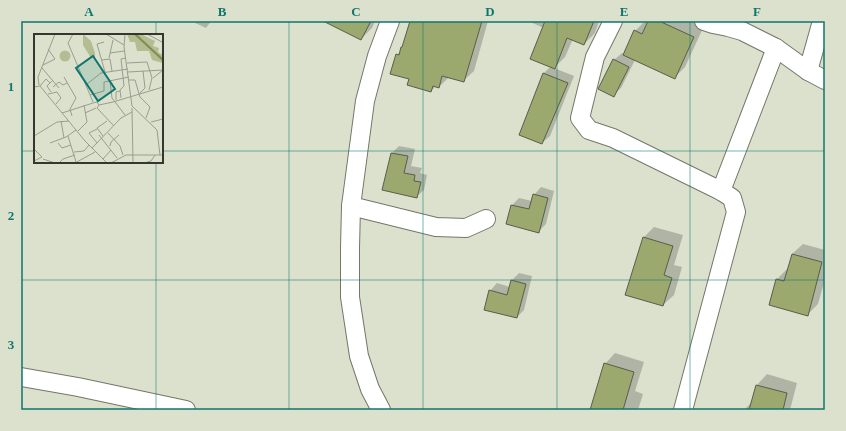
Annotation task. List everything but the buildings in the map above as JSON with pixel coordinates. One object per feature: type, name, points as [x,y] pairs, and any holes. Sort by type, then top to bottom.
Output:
[{"type":"street","points":[[381,410],[370,389],[359,356],[350,297],[352,206],[365,101],[377,56],[390,21]]},
{"type":"street","points":[[613,21],[595,57],[580,118],[589,130],[613,138],[721,190],[732,198],[736,212],[683,410]]},
{"type":"street","points":[[704,21],[742,31],[776,48],[808,71],[825,80]]},
{"type":"street","points":[[808,71],[822,21]]},
{"type":"street","points":[[721,190],[776,48]]},
{"type":"street","points":[[352,206],[436,227],[466,228],[486,219]]},
{"type":"street","points":[[21,377],[78,387],[186,410]]}]
